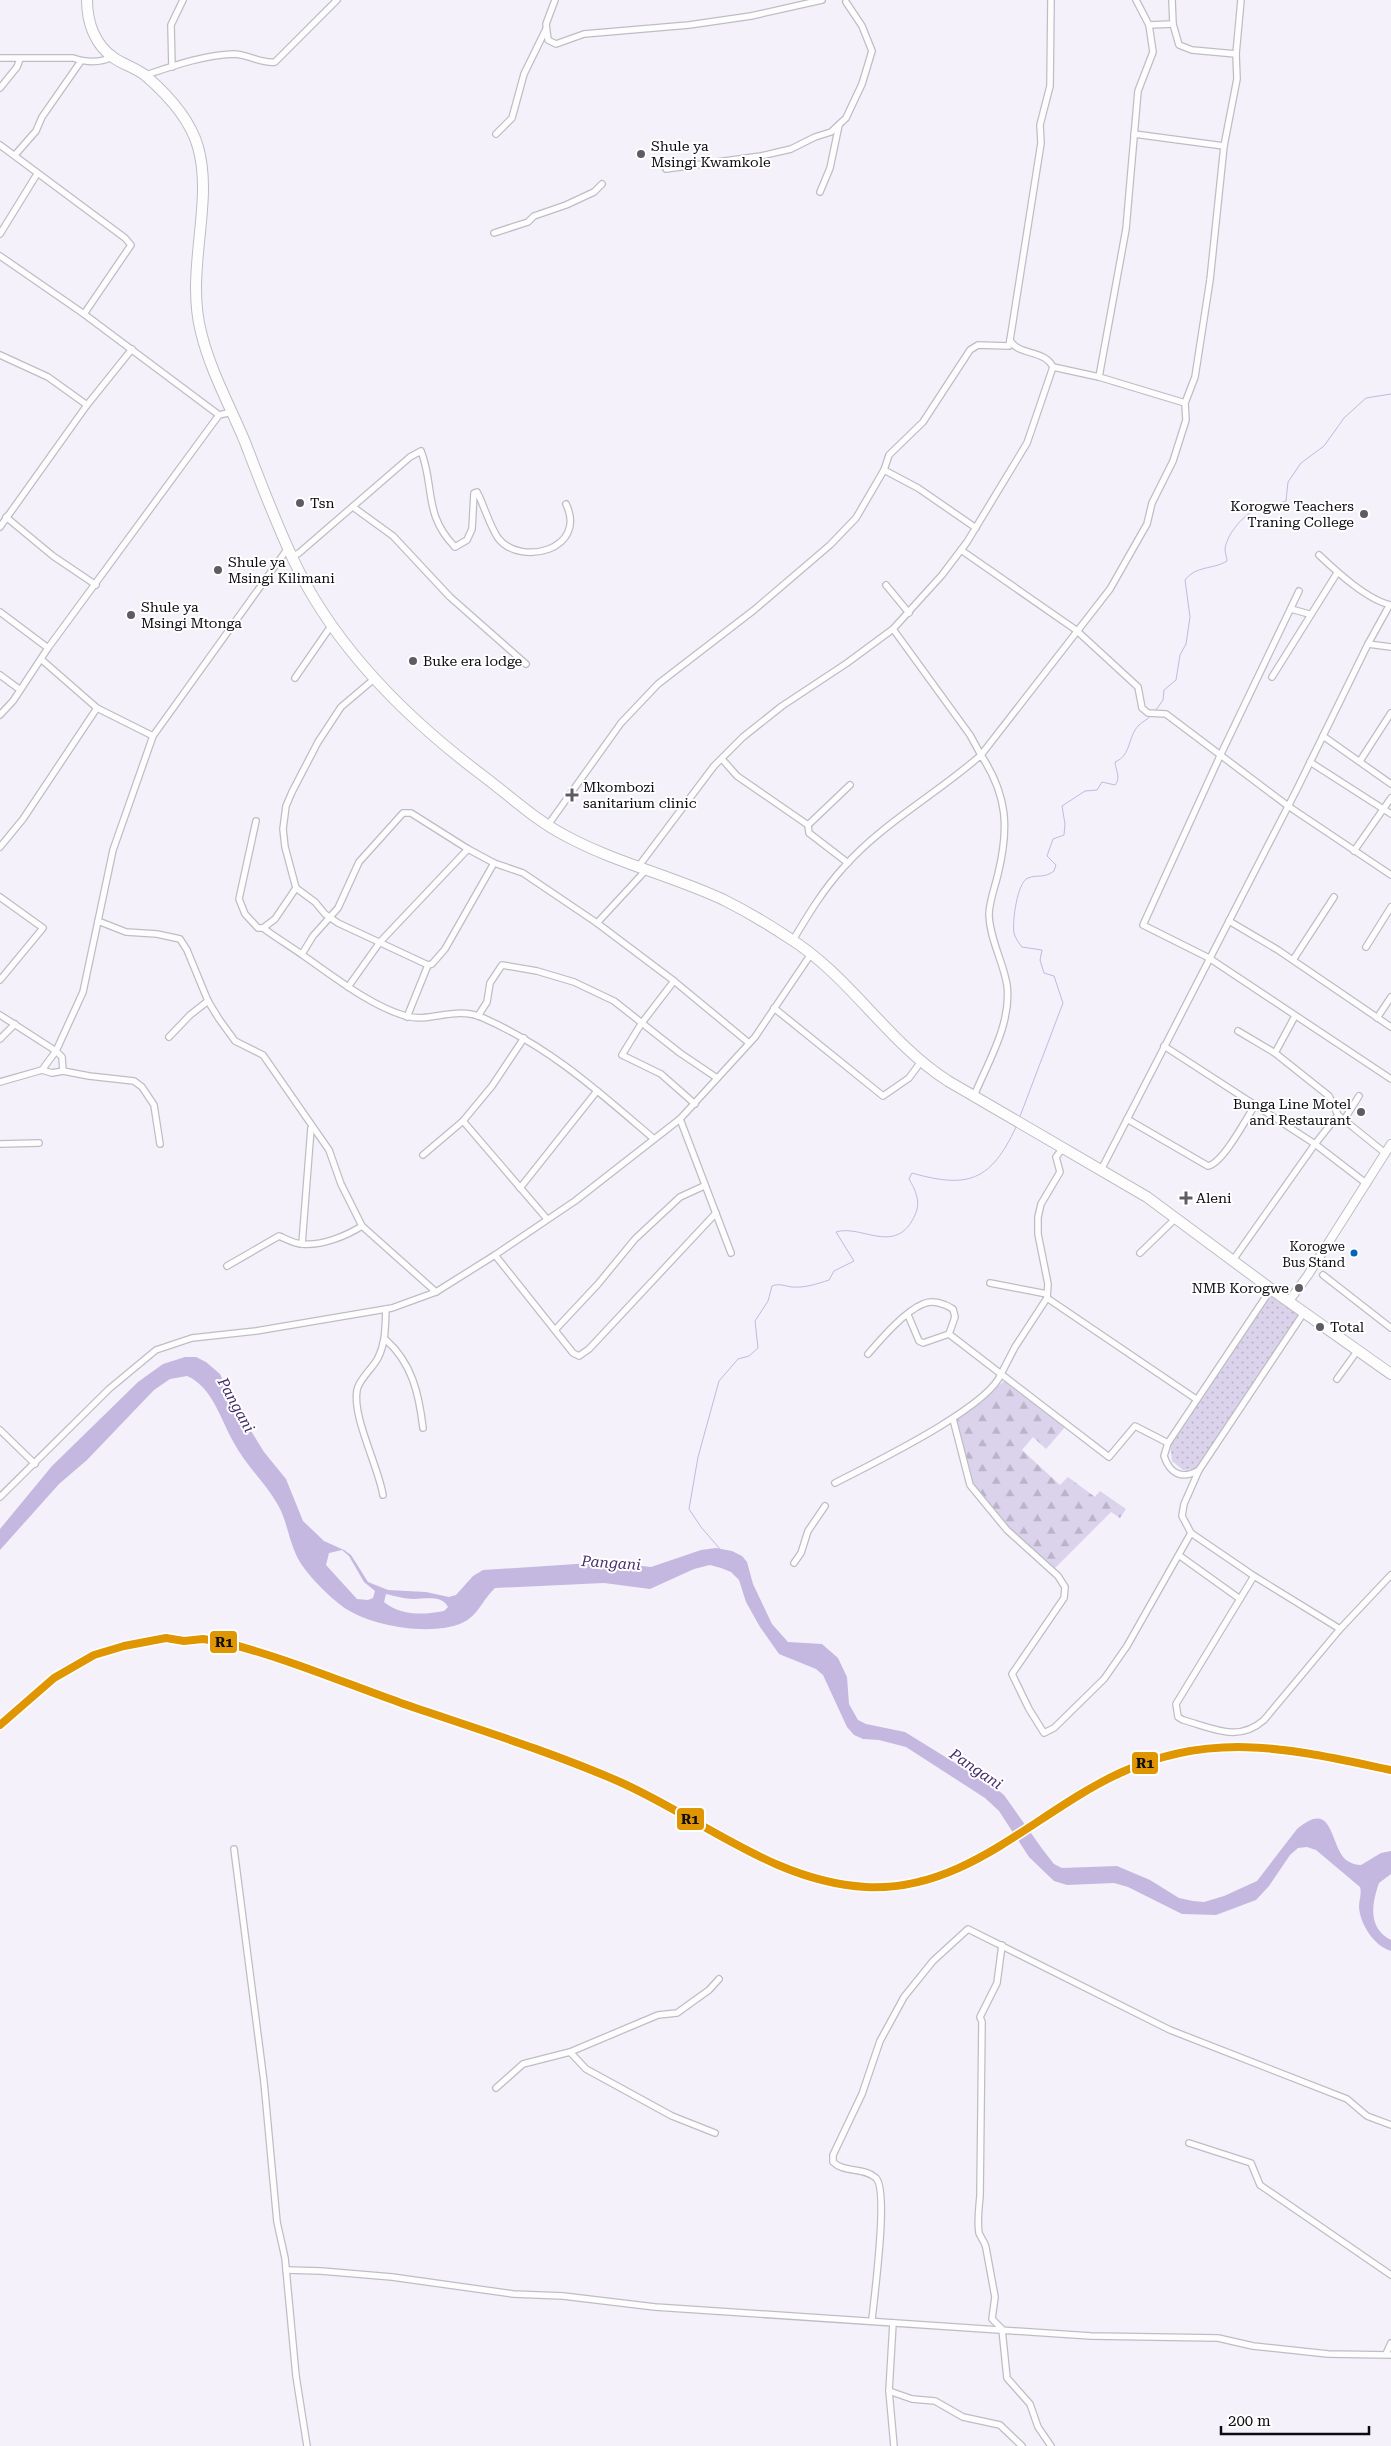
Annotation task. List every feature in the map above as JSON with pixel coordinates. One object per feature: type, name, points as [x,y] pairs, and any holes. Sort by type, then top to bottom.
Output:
[{"type":"highway","points":[[87,0],[89,22],[95,39],[112,57],[146,75],[178,109],[198,147],[202,171],[202,202],[194,279],[196,308],[201,332],[290,552],[331,626],[374,678],[456,756],[536,819],[568,837],[723,900],[793,940],[811,954],[920,1063],[1147,1197],[1271,1289],[1305,1311],[1391,1374]]},
{"type":"street","points":[[172,66],[171,25],[183,0]]},
{"type":"street","points":[[146,75],[172,66],[232,54],[246,55],[269,63],[275,62],[337,0]]},
{"type":"street","points":[[496,134],[512,118],[524,74],[546,29],[555,0]]},
{"type":"street","points":[[546,29],[548,40],[556,44],[584,34],[689,25],[751,16],[822,0]]},
{"type":"street","points":[[548,826],[620,723],[658,684],[754,610],[830,545],[856,518],[884,470],[889,455],[923,422],[970,350],[978,346],[1009,346],[1041,143],[1040,125],[1050,86],[1051,0]]},
{"type":"street","points":[[1100,377],[1126,228],[1138,91],[1153,52],[1149,25],[1136,0]]},
{"type":"street","points":[[1172,0],[1173,24],[1179,45],[1192,50],[1236,54]]},
{"type":"street","points":[[793,940],[812,908],[848,863],[883,832],[981,756],[1110,588],[1147,524],[1152,503],[1173,461],[1186,420],[1185,402],[1195,377],[1209,289],[1224,146],[1237,79],[1236,54],[1241,0]]},
{"type":"street","points":[[666,169],[791,150],[815,137],[831,132],[839,125],[846,118],[862,84],[872,51],[862,26],[845,1]]},
{"type":"street","points":[[1149,25],[1173,24]]},
{"type":"street","points":[[0,58],[72,58],[81,61],[104,61],[112,57]]},
{"type":"street","points":[[0,88],[17,67],[20,59]]},
{"type":"street","points":[[15,155],[36,131],[81,61]]},
{"type":"street","points":[[820,192],[830,168],[839,125]]},
{"type":"street","points":[[1134,134],[1224,146]]},
{"type":"street","points":[[0,145],[126,238],[131,245],[84,314]]},
{"type":"street","points":[[0,234],[37,174]]},
{"type":"street","points":[[494,233],[528,222],[534,216],[566,205],[594,192],[602,184]]},
{"type":"street","points":[[0,256],[84,314],[219,415]]},
{"type":"street","points":[[1010,340],[1017,348],[1044,356],[1053,367],[1100,377],[1185,402]]},
{"type":"street","points":[[0,527],[87,405],[132,349]]},
{"type":"street","points":[[0,355],[48,377],[87,405]]},
{"type":"street","points":[[597,923],[642,868],[722,759],[743,737],[782,706],[847,663],[893,629],[909,613],[961,550],[1027,444],[1053,367]]},
{"type":"street","points":[[0,715],[13,701],[19,689],[42,660],[48,648],[219,415],[232,412]]},
{"type":"street","points":[[42,1070],[56,1051],[83,992],[113,850],[153,736],[290,552],[353,507],[410,456],[421,451],[432,510],[440,526],[455,547],[467,540],[472,529],[474,493],[477,492],[480,496],[498,538],[510,548],[523,552],[539,552],[555,547],[567,536],[572,517],[566,504]]},
{"type":"street","points":[[884,470],[918,488],[976,528]]},
{"type":"street","points":[[353,507],[393,536],[450,597],[526,664]]},
{"type":"street","points":[[6,517],[54,556],[96,585]]},
{"type":"street","points":[[961,550],[1076,630],[1138,687],[1142,708],[1148,713],[1166,714],[1288,806],[1391,875]]},
{"type":"street","points":[[1102,1170],[1288,806],[1368,644],[1390,606],[1337,572],[1319,554]]},
{"type":"street","points":[[1272,676],[1337,572]]},
{"type":"street","points":[[886,585],[909,613]]},
{"type":"street","points":[[1299,591],[1220,756],[1144,925],[1210,958],[1391,1079]]},
{"type":"street","points":[[1291,609],[1309,614]]},
{"type":"street","points":[[0,612],[48,648]]},
{"type":"street","points":[[294,678],[331,626]]},
{"type":"street","points":[[893,629],[970,735],[996,781],[1002,800],[1006,843],[989,914],[994,944],[1007,985],[1007,1011],[974,1096]]},
{"type":"street","points":[[1368,644],[1391,648]]},
{"type":"street","points":[[42,660],[97,708],[153,736]]},
{"type":"street","points":[[0,675],[19,689]]},
{"type":"street","points":[[374,678],[342,707],[318,742],[286,806],[283,829],[285,847],[296,888],[315,902],[330,918],[428,964],[432,964],[445,949],[494,863]]},
{"type":"street","points":[[0,847],[23,819],[97,708]]},
{"type":"street","points":[[1360,761],[1391,713]]},
{"type":"street","points":[[1323,736],[1391,784]]},
{"type":"street","points":[[722,759],[738,776],[808,825],[809,833],[848,863]]},
{"type":"street","points":[[1310,762],[1391,814]]},
{"type":"street","points":[[808,825],[850,785]]},
{"type":"street","points":[[1354,851],[1391,798]]},
{"type":"street","points":[[302,954],[313,936],[338,908],[360,862],[403,813],[411,813],[468,850],[494,863],[523,873],[597,923],[674,981],[749,1043]]},
{"type":"street","points":[[256,821],[239,899],[245,914],[258,928],[264,928],[288,947],[302,954],[348,987],[407,1017],[430,1016],[452,1012],[478,1016],[524,1038],[554,1056],[654,1140]]},
{"type":"street","points":[[348,987],[380,942],[468,850]]},
{"type":"street","points":[[264,928],[275,919],[296,888]]},
{"type":"street","points":[[0,897],[43,928],[0,980]]},
{"type":"street","points":[[1293,960],[1334,898]]},
{"type":"street","points":[[1366,947],[1391,907]]},
{"type":"street","points":[[98,921],[126,932],[157,934],[180,939],[187,950],[208,1001],[235,1041],[262,1055],[311,1128],[329,1150],[341,1184],[362,1226],[436,1292]]},
{"type":"street","points":[[1228,921],[1293,960],[1391,1027]]},
{"type":"street","points":[[0,1497],[109,1389],[156,1350],[192,1338],[256,1331],[386,1309],[436,1292],[496,1255],[548,1220],[680,1119],[749,1043],[811,954]]},
{"type":"street","points":[[407,1017],[428,964]]},
{"type":"street","points":[[478,1016],[487,1002],[490,983],[502,965],[538,971],[574,982],[614,1001],[642,1024],[718,1078]]},
{"type":"street","points":[[674,981],[622,1055],[661,1074],[694,1104]]},
{"type":"street","points":[[1377,1018],[1391,997]]},
{"type":"street","points":[[169,1037],[190,1015],[208,1001]]},
{"type":"street","points":[[774,1008],[883,1096],[909,1078],[920,1063]]},
{"type":"street","points":[[0,1015],[56,1051],[62,1058],[63,1071]]},
{"type":"street","points":[[1275,1053],[1295,1016]]},
{"type":"street","points":[[0,1040],[15,1024]]},
{"type":"street","points":[[1238,1031],[1275,1053],[1329,1096],[1338,1115],[1385,1153]]},
{"type":"street","points":[[423,1155],[463,1121],[492,1086],[524,1038]]},
{"type":"street","points":[[1164,1046],[1315,1144],[1367,1184]]},
{"type":"street","points":[[0,1082],[42,1070],[52,1073],[63,1071],[89,1076],[134,1080],[142,1087],[154,1105],[160,1144]]},
{"type":"street","points":[[520,1188],[597,1091]]},
{"type":"street","points":[[1344,1120],[1359,1096]]},
{"type":"street","points":[[1127,1119],[1208,1166],[1213,1165],[1227,1148],[1254,1105]]},
{"type":"street","points":[[1233,1260],[1315,1144],[1338,1115]]},
{"type":"street","points":[[680,1119],[731,1254]]},
{"type":"street","points":[[463,1121],[548,1220]]},
{"type":"street","points":[[302,1244],[308,1191],[311,1128]]},
{"type":"street","points":[[0,1144],[39,1143]]},
{"type":"street","points":[[1289,1301],[1308,1275],[1391,1144]]},
{"type":"street","points":[[835,1483],[953,1419],[997,1384],[1015,1346],[1047,1296],[1048,1284],[1038,1234],[1038,1217],[1041,1204],[1060,1172],[1056,1157],[1063,1148]]},
{"type":"street","points":[[555,1330],[598,1284],[635,1239],[680,1196],[704,1186]]},
{"type":"street","points":[[496,1255],[573,1353],[579,1356],[716,1214]]},
{"type":"street","points":[[1140,1254],[1176,1218]]},
{"type":"street","points":[[227,1266],[280,1236],[302,1244],[345,1236],[362,1226]]},
{"type":"street","points":[[1323,1275],[1391,1328]]},
{"type":"street","points":[[990,1283],[1047,1296],[1196,1399]]},
{"type":"street","points":[[1199,1470],[1189,1476],[1172,1470],[1164,1456],[1168,1444],[1196,1399],[1271,1289]]},
{"type":"street","points":[[868,1354],[894,1325],[923,1304],[945,1304],[953,1309],[955,1317],[949,1334],[929,1342],[919,1341],[908,1316]]},
{"type":"street","points":[[383,1495],[358,1412],[357,1389],[378,1358],[386,1340],[386,1309]]},
{"type":"street","points":[[1305,1311],[1199,1470],[1184,1504],[1182,1516],[1191,1533],[1254,1576],[1340,1629]]},
{"type":"street","points":[[949,1334],[1109,1457],[1135,1426],[1168,1444]]},
{"type":"street","points":[[386,1340],[399,1352],[410,1371],[419,1400],[423,1428]]},
{"type":"street","points":[[1337,1379],[1358,1350]]},
{"type":"street","points":[[953,1419],[970,1485],[1007,1530],[1058,1576],[1066,1587],[1064,1598],[1012,1674],[1029,1709],[1044,1733],[1054,1728],[1104,1678],[1127,1646],[1180,1556],[1191,1533]]},
{"type":"street","points":[[0,1430],[35,1464]]},
{"type":"street","points":[[794,1563],[801,1553],[808,1530],[825,1506]]},
{"type":"street","points":[[1180,1556],[1240,1599]]},
{"type":"street","points":[[1254,1576],[1176,1704],[1178,1717],[1183,1720],[1233,1733],[1253,1729],[1264,1720],[1340,1629],[1391,1574]]},
{"type":"street","points":[[234,1849],[264,2082],[277,2222],[286,2270],[296,2376],[307,2446]]},
{"type":"street","points":[[872,2320],[881,2230],[881,2186],[875,2178],[864,2173],[838,2167],[833,2162],[833,2155],[862,2094],[880,2041],[904,1997],[933,1961],[968,1929],[1170,2030],[1347,2099],[1367,2116],[1391,2125]]},
{"type":"street","points":[[1002,1945],[997,1982],[980,2017],[982,2022],[980,2196],[978,2214],[980,2235],[985,2241],[994,2297],[992,2319],[1002,2329],[1007,2378],[1030,2404],[1038,2427],[1051,2446]]},
{"type":"street","points":[[496,2088],[523,2064],[570,2052],[658,2015],[677,2013],[709,1990],[719,1978]]},
{"type":"street","points":[[570,2052],[586,2069],[672,2116],[715,2133]]},
{"type":"street","points":[[1189,2143],[1251,2163],[1260,2185],[1391,2275]]},
{"type":"street","points":[[286,2270],[321,2270],[514,2294],[562,2296],[655,2306],[1091,2336],[1218,2338],[1253,2346],[1328,2354],[1388,2355],[1391,2343]]},
{"type":"street","points":[[893,2322],[889,2391],[894,2446]]},
{"type":"street","points":[[889,2391],[912,2399],[936,2401],[963,2417],[1000,2425],[1022,2446]]},
{"type":"green space","points":[[1270,1295],[1300,1314],[1198,1469],[1183,1470],[1172,1461],[1170,1444]]},
{"type":"green space","points":[[1007,1379],[1066,1426],[1046,1449],[1033,1437],[1022,1450],[1060,1485],[1068,1477],[1095,1497],[1100,1491],[1126,1509],[1120,1518],[1111,1512],[1053,1570],[1009,1529],[971,1484],[956,1419]]},
{"type":"water","name":"Pangani","points":[[185,1357],[196,1357],[206,1362],[220,1374],[232,1400],[264,1452],[286,1479],[303,1521],[324,1541],[344,1550],[351,1555],[368,1582],[388,1590],[426,1592],[449,1597],[456,1595],[473,1576],[483,1570],[607,1562],[651,1567],[701,1550],[716,1548],[732,1551],[742,1556],[747,1562],[753,1584],[772,1624],[788,1642],[822,1644],[838,1658],[847,1677],[849,1704],[858,1720],[866,1724],[905,1732],[994,1787],[1004,1795],[1054,1864],[1062,1868],[1117,1866],[1150,1880],[1179,1898],[1204,1902],[1224,1896],[1257,1881],[1297,1829],[1309,1821],[1318,1819],[1324,1821],[1329,1827],[1341,1853],[1351,1863],[1361,1865],[1381,1853],[1391,1851],[1391,1874],[1379,1883],[1373,1915],[1378,1929],[1391,1940],[1391,1951],[1379,1944],[1365,1927],[1359,1907],[1360,1887],[1316,1850],[1307,1847],[1298,1848],[1290,1855],[1269,1886],[1256,1900],[1216,1915],[1182,1914],[1128,1887],[1114,1883],[1067,1885],[1054,1881],[1029,1857],[999,1811],[985,1798],[906,1747],[879,1740],[863,1739],[854,1735],[847,1727],[823,1675],[816,1669],[779,1654],[760,1627],[746,1602],[739,1580],[731,1572],[721,1568],[710,1565],[694,1569],[650,1589],[604,1583],[495,1588],[468,1620],[450,1627],[436,1629],[404,1628],[359,1616],[335,1601],[304,1568],[296,1555],[284,1519],[273,1497],[239,1451],[210,1396],[196,1381],[187,1376],[170,1379],[154,1390],[87,1460],[59,1484],[0,1550],[0,1529],[52,1466],[138,1382],[163,1364]],"holes":[[[342,1550],[349,1556],[364,1582],[375,1591],[373,1598],[368,1600],[357,1599],[326,1565],[329,1553]],[[386,1594],[411,1599],[438,1599],[448,1607],[444,1611],[421,1614],[405,1612],[391,1607],[384,1602]]]},
{"type":"waterway","points":[[1156,710],[1163,700],[1164,690],[1176,680],[1180,655],[1186,644],[1190,617],[1185,580],[1195,572],[1227,561],[1226,543],[1238,524],[1248,514],[1259,508],[1286,501],[1288,482],[1301,463],[1324,446],[1344,418],[1366,398],[1391,394]]},
{"type":"waterway","points":[[1019,1119],[1063,1003],[1054,976],[1044,973],[1040,960],[1042,950],[1022,947],[1015,937],[1014,921],[1018,895],[1024,881],[1028,878],[1044,876],[1054,871],[1056,865],[1047,856],[1053,839],[1064,835],[1065,824],[1062,806],[1085,791],[1097,790],[1102,782],[1115,785],[1118,777],[1115,762],[1124,755],[1135,730],[1151,715]]},
{"type":"waterway","points":[[720,1549],[701,1527],[689,1509],[698,1457],[719,1381],[738,1359],[749,1356],[758,1348],[755,1321],[768,1301],[772,1286],[802,1287],[829,1280],[834,1271],[854,1261],[836,1232],[857,1232],[889,1237],[898,1234],[907,1227],[915,1215],[918,1206],[917,1197],[909,1179],[912,1173],[948,1180],[963,1180],[976,1176],[987,1170],[997,1159],[1016,1127]]},
{"type":"transit line","name":"R1","points":[[0,1725],[54,1678],[94,1655],[124,1646],[166,1638],[184,1641],[203,1639],[223,1642],[290,1662],[566,1760],[620,1782],[769,1861],[800,1874],[832,1883],[866,1887],[902,1885],[936,1877],[968,1863],[999,1846],[1089,1789],[1120,1773],[1155,1759],[1189,1751],[1222,1747],[1288,1751],[1391,1770]]},
{"type":"place","name":"Shule ya Msingi Kwamkole","points":[[641,154]]},
{"type":"place","name":"Tsn","points":[[300,503]]},
{"type":"place","name":"Korogwe Teachers Traning College","points":[[1364,514]]},
{"type":"place","name":"Shule ya Msingi Kilimani","points":[[218,570]]},
{"type":"place","name":"Shule ya Msingi Mtonga","points":[[131,615]]},
{"type":"place","name":"Buke era lodge","points":[[413,661]]},
{"type":"place","name":"Mkombozi sanitarium clinic","points":[[572,795]]},
{"type":"place","name":"Bunga Line Motel and Restaurant","points":[[1361,1112]]},
{"type":"place","name":"Aleni","points":[[1186,1198]]},
{"type":"place","name":"Korogwe Bus Stand","points":[[1354,1253]]},
{"type":"place","name":"NMB Korogwe","points":[[1299,1288]]},
{"type":"place","name":"Total","points":[[1320,1327]]}]
